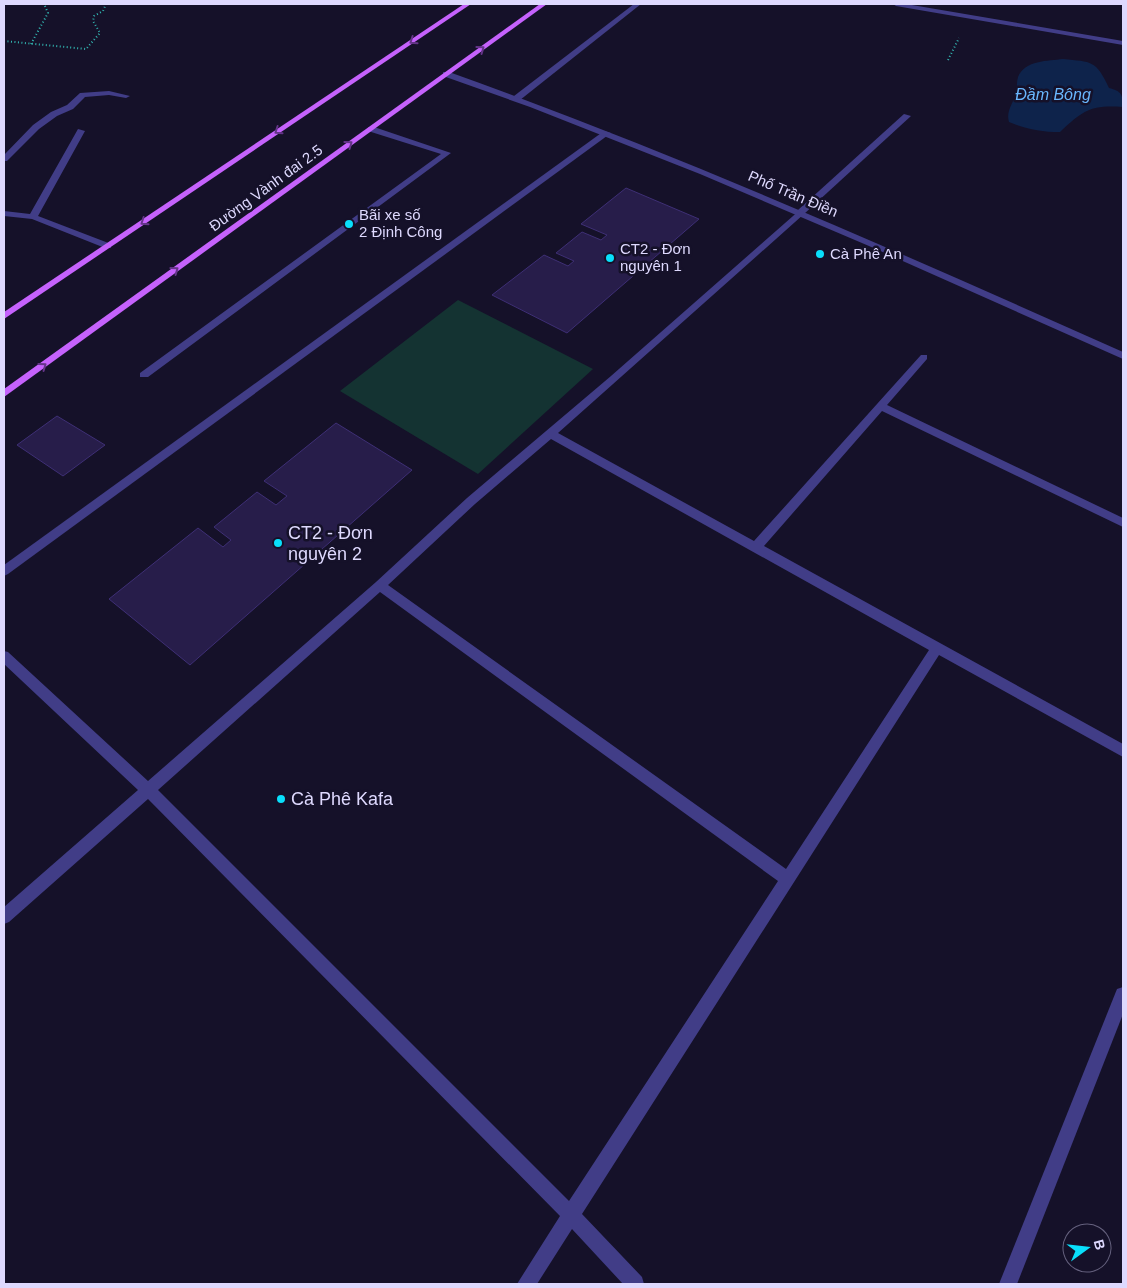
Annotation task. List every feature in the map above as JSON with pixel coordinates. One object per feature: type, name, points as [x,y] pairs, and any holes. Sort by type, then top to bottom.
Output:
[{"type":"main road","points":[[4,316],[468,4]]},
{"type":"main road","name":"Đường Vành đai 2.5","points":[[4,394],[544,4]]},
{"type":"street","points":[[517,98],[638,4]]},
{"type":"street","points":[[896,4],[1123,44]]},
{"type":"street","name":"Phố Trần Điền","points":[[446,74],[517,98],[801,212],[1123,356]]},
{"type":"street","points":[[4,159],[36,127],[54,114],[70,107],[83,95],[109,93],[126,96]]},
{"type":"street","points":[[4,917],[380,585],[471,501],[552,434],[907,116]]},
{"type":"street","points":[[144,375],[447,153],[371,129]]},
{"type":"street","points":[[32,217],[80,131]]},
{"type":"street","points":[[4,571],[607,133]]},
{"type":"street","points":[[4,214],[32,217],[108,246]]},
{"type":"street","points":[[755,548],[924,357]]},
{"type":"street","points":[[880,406],[1123,523]]},
{"type":"street","points":[[552,434],[1123,751]]},
{"type":"street","points":[[380,585],[788,879]]},
{"type":"street","points":[[526,1284],[937,648]]},
{"type":"street","points":[[4,656],[148,790],[571,1216],[635,1284]]},
{"type":"street","points":[[1008,1284],[1123,995]]},
{"type":"path","points":[[31,44],[36,40],[44,18],[48,13],[44,4]]},
{"type":"path","points":[[4,41],[86,49],[100,33],[93,21],[94,16],[103,11],[106,4]]},
{"type":"green space","points":[[458,300],[593,369],[478,474],[340,391]]},
{"type":"water","name":"Đầm Bông","points":[[1063,59],[1087,62],[1096,67],[1109,88],[1116,90],[1120,94],[1123,107],[1103,107],[1088,110],[1060,132],[1034,130],[1009,122],[1009,112],[1016,94],[1018,77],[1021,71],[1031,64],[1038,62]]},
{"type":"building","name":"CT2 - Đơn nguyên 1","points":[[626,188],[699,219],[567,333],[492,295],[544,255],[568,266],[574,261],[556,253],[582,232],[601,240],[607,235],[581,224]]},
{"type":"building","points":[[57,416],[105,445],[63,476],[17,445]]},
{"type":"building","name":"CT2 - Đơn nguyên 2","points":[[336,423],[412,470],[190,665],[109,599],[198,528],[223,547],[231,540],[214,527],[257,492],[276,505],[287,496],[264,481]]},
{"type":"place","name":"Bãi xe số 2 Định Công","points":[[349,224]]},
{"type":"place","name":"Cà Phê An","points":[[820,254]]},
{"type":"place","name":"CT2 - Đơn nguyên 1","points":[[610,258]]},
{"type":"place","name":"CT2 - Đơn nguyên 2","points":[[278,543]]},
{"type":"place","name":"Cà Phê Kafa","points":[[281,799]]}]
